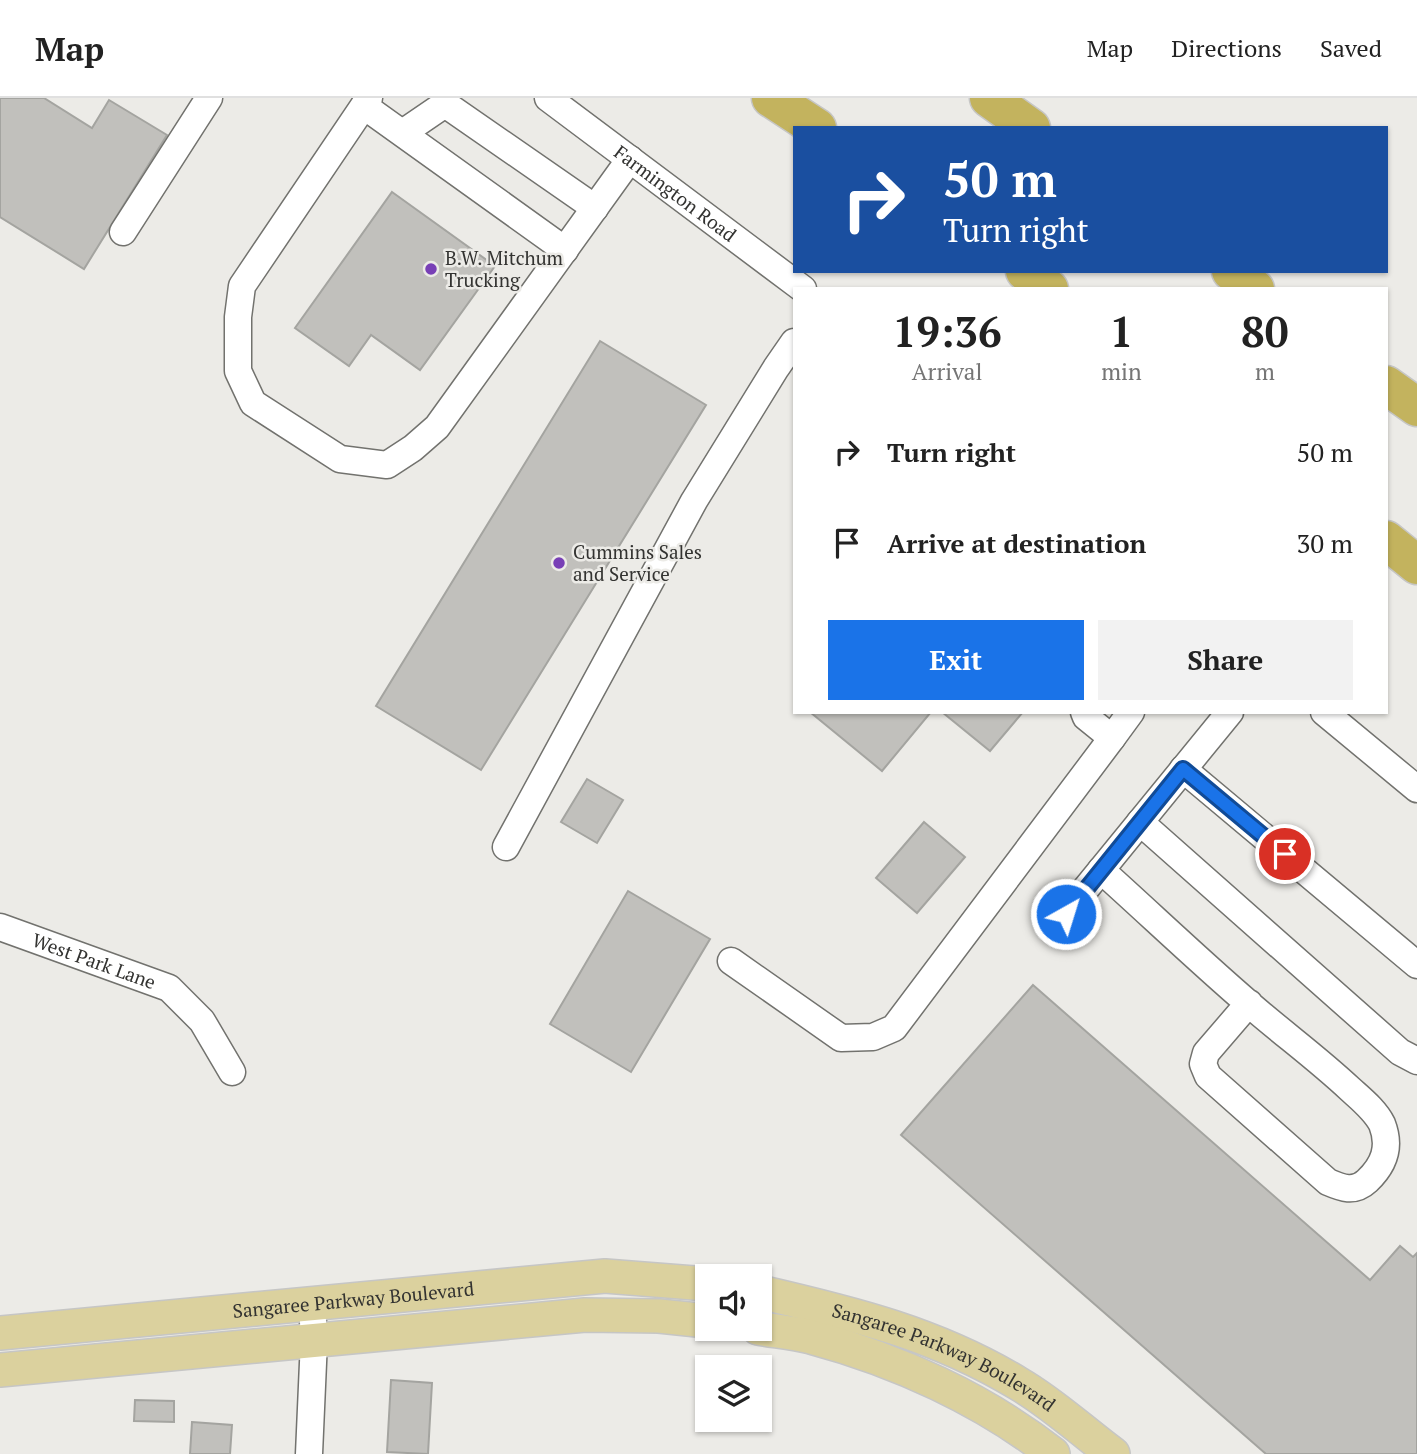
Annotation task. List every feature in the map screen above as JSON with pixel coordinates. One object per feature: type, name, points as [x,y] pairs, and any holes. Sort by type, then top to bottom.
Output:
[{"type":"highway","points":[[771,98],[814,126]]},
{"type":"highway","points":[[989,98],[1028,126]]},
{"type":"highway","points":[[1028,273],[1046,287]]},
{"type":"highway","points":[[1234,273],[1252,287]]},
{"type":"highway","points":[[1388,386],[1417,407]]},
{"type":"highway","points":[[1388,542],[1417,565]]},
{"type":"main road","name":"Sangaree Parkway Boulevard","points":[[0,1333],[605,1276],[695,1283]]},
{"type":"main road","name":"Sangaree Parkway Boulevard","points":[[772,1295],[855,1314],[938,1343],[1020,1384],[1113,1454]]},
{"type":"main road","name":"Sangaree Parkway Boulevard","points":[[0,1370],[585,1315],[659,1316],[695,1320]]},
{"type":"main road","name":"Sangaree Parkway Boulevard","points":[[772,1330],[810,1337],[873,1357],[946,1387],[1027,1434],[1053,1454]]},
{"type":"street","points":[[123,232],[209,98]]},
{"type":"street","name":"Farmington Road","points":[[548,98],[800,287]]},
{"type":"street","points":[[565,250],[367,102],[242,286],[237,317],[238,371],[253,403],[340,459],[387,465],[413,448],[436,427],[565,250],[629,159]]},
{"type":"street","points":[[404,132],[445,104],[595,208]]},
{"type":"street","points":[[506,847],[694,501],[793,343]]},
{"type":"street","points":[[1085,714],[1112,738]]},
{"type":"street","points":[[731,961],[841,1038],[873,1037],[894,1028],[1129,714]]},
{"type":"street","points":[[1066,914],[1228,714]]},
{"type":"street","points":[[1326,714],[1417,789]]},
{"type":"street","points":[[1183,769],[1417,965]]},
{"type":"street","points":[[1140,822],[1400,1052],[1417,1061]]},
{"type":"street","points":[[1101,870],[1372,1109],[1381,1124],[1387,1152],[1367,1182],[1346,1190],[1328,1182],[1208,1076],[1203,1064],[1206,1053],[1249,1003]]},
{"type":"street","name":"West Park Lane","points":[[0,927],[169,988],[202,1021],[232,1072]]},
{"type":"street","points":[[309,1454],[314,1340],[312,1303]]},
{"type":"building","points":[[0,98],[44,98],[92,128],[109,100],[167,135],[84,269],[0,217]]},
{"type":"building","points":[[392,192],[495,266],[420,370],[371,335],[349,366],[295,328]]},
{"type":"building","points":[[600,341],[706,405],[481,770],[376,706]]},
{"type":"building","points":[[812,714],[929,714],[882,771]]},
{"type":"building","points":[[944,714],[1021,714],[990,751]]},
{"type":"building","points":[[587,779],[623,800],[597,843],[561,822]]},
{"type":"building","points":[[924,822],[965,857],[917,913],[876,878]]},
{"type":"building","points":[[628,891],[710,939],[631,1072],[550,1024]]},
{"type":"building","points":[[1033,985],[1370,1280],[1400,1246],[1413,1257],[1417,1253],[1417,1454],[1266,1454],[901,1135]]},
{"type":"building","points":[[391,1380],[432,1383],[428,1454],[387,1452]]},
{"type":"building","points":[[135,1400],[174,1401],[174,1422],[134,1421]]},
{"type":"building","points":[[192,1422],[232,1425],[230,1454],[190,1454]]},
{"type":"place","name":"B.W. Mitchum Trucking","points":[[431,269]]},
{"type":"place","name":"Cummins Sales and Service","points":[[559,563]]},
{"type":"route","points":[[1066,914],[1183,769],[1285,854]]}]
